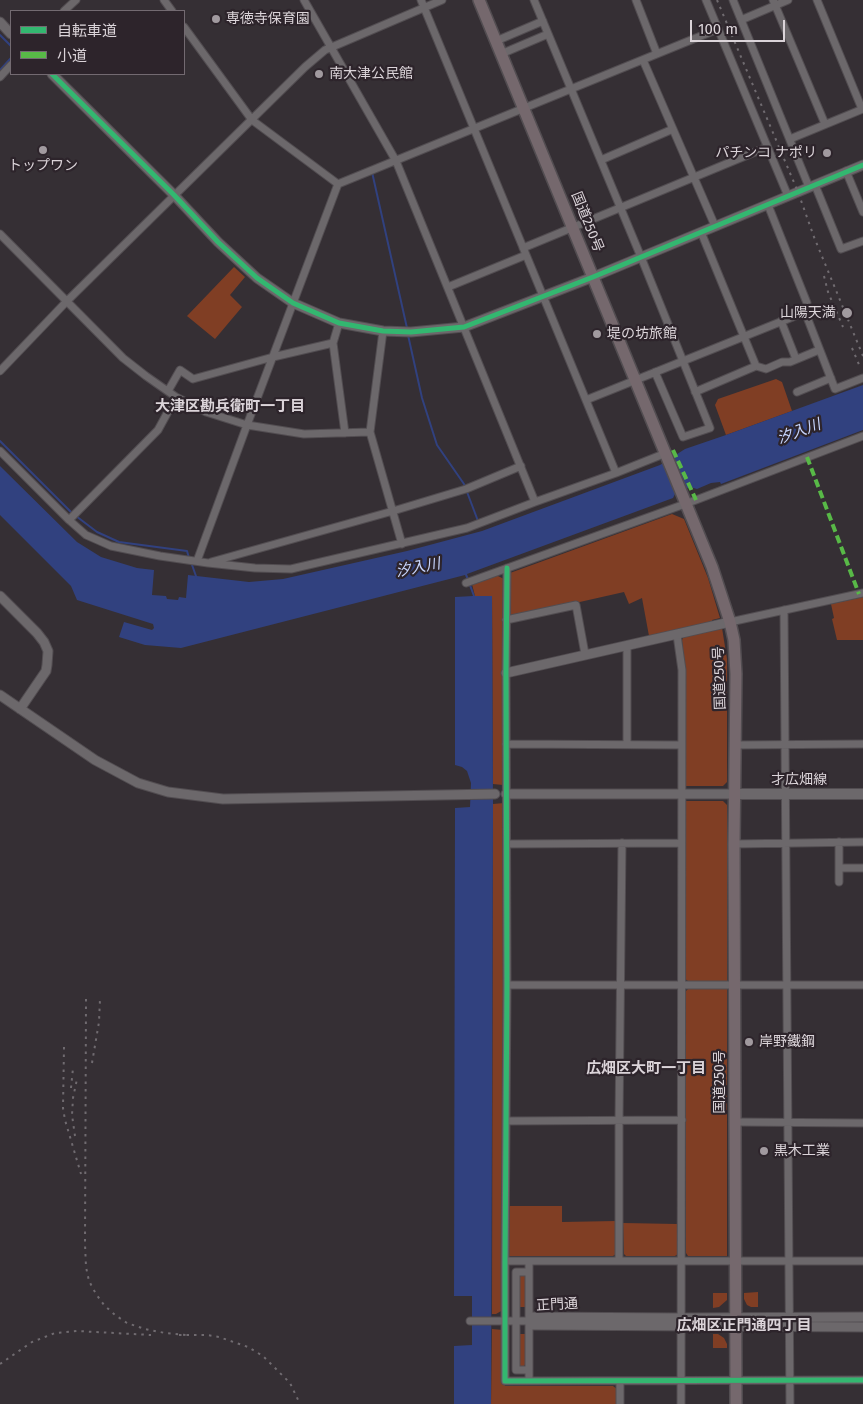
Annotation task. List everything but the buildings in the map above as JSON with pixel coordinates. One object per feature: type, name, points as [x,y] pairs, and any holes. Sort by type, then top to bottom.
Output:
[{"type":"highway","name":"国道250号","points":[[479,0],[712,566],[734,640],[736,674],[734,844],[736,1404]]},
{"type":"main road","name":"才広畑線","points":[[736,794],[863,794]]},
{"type":"street","points":[[65,10],[76,0]]},
{"type":"street","points":[[304,0],[396,161],[535,502]]},
{"type":"street","points":[[421,0],[616,473]]},
{"type":"street","points":[[0,371],[174,195],[305,67],[325,50],[442,0]]},
{"type":"street","points":[[534,0],[710,428],[683,437],[655,372]]},
{"type":"street","points":[[636,0],[657,54]]},
{"type":"street","points":[[706,0],[788,196]]},
{"type":"street","points":[[733,0],[790,139],[841,249],[863,241]]},
{"type":"street","points":[[741,20],[774,3],[788,0]]},
{"type":"street","points":[[790,139],[863,109],[817,0]]},
{"type":"street","points":[[774,3],[825,124]]},
{"type":"street","points":[[496,41],[543,21]]},
{"type":"street","points":[[0,22],[10,33]]},
{"type":"street","points":[[185,28],[252,120],[338,184]]},
{"type":"street","points":[[197,561],[338,184],[718,29]]},
{"type":"street","points":[[501,54],[548,34]]},
{"type":"street","points":[[643,60],[714,226]]},
{"type":"street","points":[[0,76],[10,67]]},
{"type":"street","points":[[53,75],[174,195],[218,242],[257,278],[293,302],[339,323],[383,331],[411,332],[464,327],[593,277],[863,165]]},
{"type":"street","points":[[600,160],[672,129]]},
{"type":"street","points":[[448,287],[573,228],[767,147]]},
{"type":"street","points":[[846,171],[863,212]]},
{"type":"street","points":[[768,205],[807,303],[805,312],[835,389],[863,378]]},
{"type":"street","points":[[701,232],[756,366]]},
{"type":"street","points":[[0,234],[123,358],[176,397],[206,412],[247,426],[304,434],[370,432]]},
{"type":"street","points":[[586,400],[805,312]]},
{"type":"street","points":[[780,321],[796,359]]},
{"type":"street","points":[[339,323],[333,343],[346,432]]},
{"type":"street","points":[[383,331],[370,432],[402,544]]},
{"type":"street","points":[[168,391],[180,370],[193,379],[333,343]]},
{"type":"street","points":[[696,392],[756,366],[766,369],[782,362],[790,362],[819,350]]},
{"type":"street","points":[[797,392],[831,378]]},
{"type":"street","points":[[69,520],[158,430],[176,397]]},
{"type":"street","points":[[469,582],[863,436]]},
{"type":"street","points":[[0,451],[86,535],[110,546],[208,563],[256,568],[292,569],[467,528],[616,473],[666,452]]},
{"type":"street","points":[[208,563],[466,489],[521,466]]},
{"type":"street","points":[[507,568],[506,794],[508,985],[505,1381],[863,1380]]},
{"type":"street","points":[[506,673],[863,593]]},
{"type":"street","points":[[0,596],[37,633],[48,651],[46,671],[20,710]]},
{"type":"street","points":[[506,620],[576,605],[585,654]]},
{"type":"street","points":[[784,610],[790,1404]]},
{"type":"street","points":[[677,634],[682,670],[682,1404]]},
{"type":"street","points":[[627,646],[627,744]]},
{"type":"street","points":[[0,695],[95,760],[138,783],[168,792],[224,799],[466,794],[736,794]]},
{"type":"street","points":[[506,744],[681,745]]},
{"type":"street","points":[[736,745],[863,744]]},
{"type":"street","points":[[839,842],[839,882]]},
{"type":"street","points":[[734,844],[863,842]]},
{"type":"street","points":[[619,1261],[618,1121],[622,843]]},
{"type":"street","points":[[507,844],[681,843]]},
{"type":"street","points":[[839,868],[863,868]]},
{"type":"street","points":[[508,985],[863,985]]},
{"type":"street","points":[[506,1121],[682,1120]]},
{"type":"street","points":[[735,1122],[863,1123]]},
{"type":"street","points":[[505,1261],[863,1261]]},
{"type":"street","points":[[529,1261],[529,1381]]},
{"type":"street","points":[[529,1272],[516,1272],[516,1370],[529,1370]]},
{"type":"street","name":"正門通","points":[[529,1321],[533,1316],[682,1322],[789,1322],[863,1326]]},
{"type":"street","name":"正門通","points":[[789,1322],[863,1317]]},
{"type":"street","points":[[470,1322],[529,1321]]},
{"type":"street","points":[[620,1381],[620,1404]]},
{"type":"shaded area","points":[[234,267],[245,277],[230,295],[242,307],[215,339],[187,316]]},
{"type":"shaded area","points":[[776,379],[782,382],[792,411],[726,435],[715,405],[718,399]]},
{"type":"shaded area","points":[[672,514],[684,519],[708,578],[720,618],[712,620],[712,623],[649,636],[642,598],[629,604],[624,592],[509,618],[510,573]]},
{"type":"shaded area","points":[[496,575],[504,579],[503,785],[493,784],[492,597],[475,596],[472,584]]},
{"type":"shaded area","points":[[863,597],[863,640],[837,640],[831,604]]},
{"type":"shaded area","points":[[722,628],[727,659],[727,782],[723,786],[685,786],[685,675],[682,640],[684,636]]},
{"type":"shaded area","points":[[685,801],[723,801],[727,805],[727,981],[688,981],[685,979]]},
{"type":"shaded area","points":[[504,803],[503,1310],[492,1314],[493,804]]},
{"type":"shaded area","points":[[688,989],[727,989],[727,1256],[688,1256],[686,1253],[685,992]]},
{"type":"shaded area","points":[[509,1206],[562,1206],[562,1222],[616,1221],[616,1254],[613,1256],[509,1256]]},
{"type":"shaded area","points":[[623,1223],[677,1224],[678,1254],[675,1256],[626,1256],[624,1254]]},
{"type":"shaded area","points":[[521,1275],[527,1277],[527,1307],[518,1307],[518,1279]]},
{"type":"shaded area","points":[[758,1292],[758,1307],[747,1305],[744,1293]]},
{"type":"shaded area","points":[[713,1293],[727,1293],[727,1300],[719,1307],[713,1308]]},
{"type":"shaded area","points":[[492,1329],[503,1330],[503,1380],[505,1386],[613,1386],[617,1389],[616,1404],[491,1404]]},
{"type":"shaded area","points":[[518,1334],[527,1334],[527,1362],[524,1366],[520,1367],[518,1364]]},
{"type":"shaded area","points":[[713,1334],[718,1334],[724,1338],[727,1348],[713,1348]]},
{"type":"water","name":"汐入川","points":[[863,385],[863,430],[721,484],[720,482],[711,483],[697,489],[690,487],[675,494],[673,498],[467,574],[475,596],[492,596],[491,1404],[454,1404],[454,1346],[472,1345],[472,1296],[454,1296],[455,808],[470,807],[471,783],[467,771],[455,765],[455,597],[473,596],[465,575],[181,648],[145,645],[119,637],[124,622],[152,630],[154,628],[153,624],[77,600],[71,586],[0,515],[0,466],[77,542],[101,557],[137,568],[154,570],[152,595],[166,596],[167,599],[178,600],[179,597],[186,598],[188,575],[249,582],[283,579],[407,551],[482,531],[660,465],[685,449]]},
{"type":"waterway","points":[[0,35],[10,45]]},
{"type":"waterway","points":[[0,70],[10,59]]},
{"type":"waterway","points":[[372,172],[407,328]]},
{"type":"waterway","points":[[408,335],[422,398],[437,445],[464,484],[478,521]]},
{"type":"waterway","points":[[0,441],[72,513]]},
{"type":"waterway","points":[[76,516],[97,532],[119,542],[187,551],[189,558]]},
{"type":"waterway","points":[[191,562],[197,579]]},
{"type":"railway","points":[[717,0],[798,192],[814,237],[863,356]]},
{"type":"railway","points":[[824,276],[828,292],[843,327]]},
{"type":"railway","points":[[852,348],[860,367]]},
{"type":"railway","points":[[86,999],[85,1244],[89,1281],[104,1305],[127,1323],[145,1329],[186,1335]]},
{"type":"railway","points":[[92,1063],[99,1022],[100,999]]},
{"type":"railway","points":[[64,1047],[63,1108],[81,1174]]},
{"type":"railway","points":[[71,1088],[73,1068]]},
{"type":"railway","points":[[75,1136],[72,1115],[77,1079]]},
{"type":"railway","points":[[0,1364],[32,1342],[55,1333],[77,1331],[151,1335]]},
{"type":"railway","points":[[179,1335],[219,1337],[248,1347],[263,1356],[290,1383],[300,1404]]},
{"type":"marked path","points":[[673,450],[696,500]]},
{"type":"marked path","points":[[807,457],[859,594]]},
{"type":"cycle path","points":[[53,75],[174,195],[218,242],[257,278],[293,303],[339,323],[383,331],[411,332],[464,327],[593,277],[863,165]]},
{"type":"cycle path","points":[[507,568],[505,1381],[863,1380]]},
{"type":"place","name":"専徳寺保育園","points":[[216,19]]},
{"type":"place","name":"南大津公民館","points":[[319,74]]},
{"type":"place","name":"トップワン","points":[[43,150]]},
{"type":"place","name":"パチンコ ナポリ","points":[[827,153]]},
{"type":"place","name":"山陽天満","points":[[847,313]]},
{"type":"place","name":"堤の坊旅館","points":[[597,334]]},
{"type":"place","name":"岸野鐵鋼","points":[[749,1042]]},
{"type":"place","name":"黒木工業","points":[[764,1151]]},
{"type":"district","name":"大津区勘兵衛町一丁目","points":[[230,407]]},
{"type":"district","name":"広畑区大町一丁目","points":[[646,1069]]},
{"type":"district","name":"広畑区正門通四丁目","points":[[744,1326]]}]
